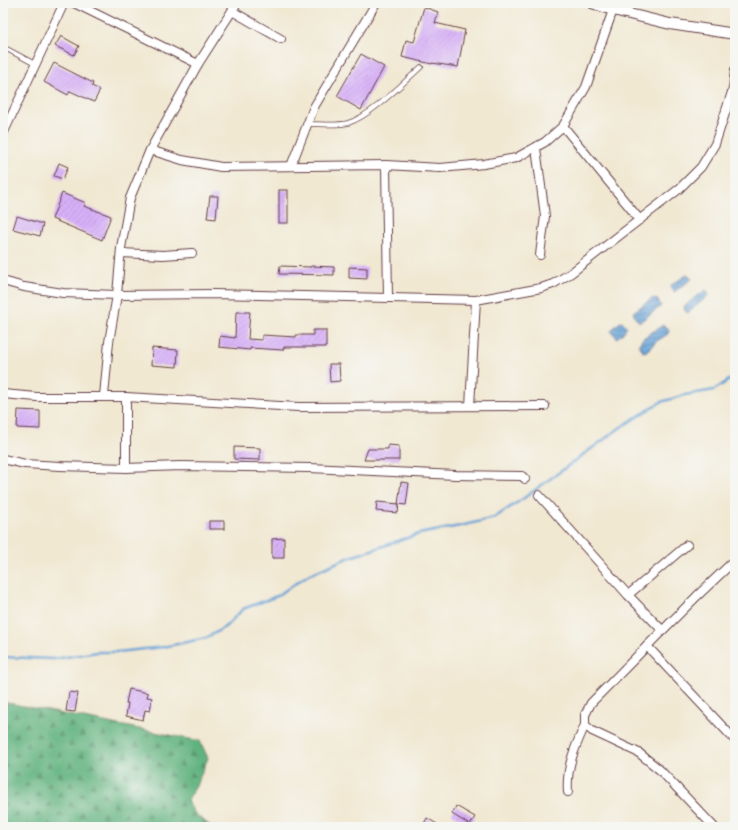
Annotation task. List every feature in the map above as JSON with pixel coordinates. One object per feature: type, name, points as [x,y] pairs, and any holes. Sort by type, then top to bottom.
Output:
[{"type":"street","points":[[3,134],[64,3]]},
{"type":"street","points":[[74,3],[198,64]]},
{"type":"street","points":[[104,396],[109,342],[130,198],[150,150],[198,64],[237,3]]},
{"type":"street","points":[[291,166],[309,124],[314,107],[376,3]]},
{"type":"street","points":[[592,3],[670,24],[735,34]]},
{"type":"street","points":[[150,150],[182,160],[221,167],[386,165],[440,168],[484,164],[516,158],[545,142],[563,126],[586,87],[614,10]]},
{"type":"street","points":[[232,11],[280,39]]},
{"type":"street","points":[[3,281],[24,287],[63,293],[117,295],[213,294],[476,300],[542,288],[563,279],[679,189],[701,167],[715,144],[733,89],[735,70]]},
{"type":"street","points":[[563,126],[640,220]]},
{"type":"street","points":[[536,148],[545,216],[540,255]]},
{"type":"street","points":[[386,165],[388,298]]},
{"type":"street","points":[[121,253],[192,253]]},
{"type":"street","points":[[470,406],[476,300]]},
{"type":"street","points":[[3,394],[37,397],[104,396],[298,407],[545,406]]},
{"type":"street","points":[[126,397],[126,468]]},
{"type":"street","points":[[3,459],[25,464],[126,468],[180,466],[310,468],[522,476],[525,479]]},
{"type":"street","points":[[539,495],[628,595],[662,630]]},
{"type":"street","points":[[628,595],[688,546]]},
{"type":"street","points":[[568,792],[568,769],[576,743],[585,725],[585,715],[591,703],[662,630],[735,560]]},
{"type":"street","points":[[647,646],[735,740]]},
{"type":"street","points":[[585,725],[592,731],[639,753],[660,770],[714,827]]},
{"type":"lane","points":[[3,47],[36,64]]},
{"type":"lane","points":[[309,124],[335,125],[349,122],[370,112],[422,67]]},
{"type":"green space","points":[[3,702],[200,741],[208,758],[196,786],[187,801],[195,814],[212,827],[3,827]]},
{"type":"water","points":[[688,274],[692,279],[674,292],[671,289],[671,285]]},
{"type":"water","points":[[706,290],[709,295],[688,313],[685,311],[684,307]]},
{"type":"water","points":[[653,298],[658,300],[661,306],[640,322],[636,319],[633,312]]},
{"type":"water","points":[[622,321],[627,327],[617,338],[611,331]]},
{"type":"water","points":[[663,325],[669,329],[668,334],[657,341],[647,351],[643,352],[639,344],[643,338]]},
{"type":"building","points":[[424,7],[438,12],[435,23],[465,30],[458,67],[432,64],[402,57],[406,40],[414,42]]},
{"type":"building","points":[[61,36],[79,46],[74,55],[55,46]]},
{"type":"building","points":[[361,54],[384,67],[361,110],[337,96]]},
{"type":"building","points":[[54,63],[93,83],[92,86],[100,90],[94,102],[70,91],[68,95],[44,82]]},
{"type":"building","points":[[59,163],[68,167],[63,179],[54,176]]},
{"type":"building","points":[[279,190],[288,190],[288,223],[279,223]]},
{"type":"building","points":[[62,193],[86,203],[84,206],[111,216],[102,240],[52,219]]},
{"type":"building","points":[[210,196],[218,196],[216,219],[207,218]]},
{"type":"building","points":[[17,216],[43,224],[40,236],[13,229]]},
{"type":"building","points":[[280,266],[334,267],[334,275],[279,274]]},
{"type":"building","points":[[349,267],[367,268],[367,279],[349,278]]},
{"type":"building","points":[[236,312],[250,312],[248,339],[262,340],[262,335],[296,337],[296,335],[313,335],[313,330],[326,330],[326,347],[284,347],[283,350],[250,348],[250,350],[219,347],[220,336],[235,338]]},
{"type":"building","points":[[152,348],[178,350],[177,367],[151,365]]},
{"type":"building","points":[[329,364],[339,364],[340,381],[330,382]]},
{"type":"building","points":[[18,410],[40,411],[40,429],[17,428]]},
{"type":"building","points":[[388,445],[399,446],[399,460],[364,460],[368,449],[388,449]]},
{"type":"building","points":[[234,447],[260,448],[260,460],[234,459]]},
{"type":"building","points":[[401,482],[409,483],[406,505],[398,504]]},
{"type":"building","points":[[377,502],[399,504],[398,513],[376,511]]},
{"type":"building","points":[[209,521],[224,521],[224,529],[209,529]]},
{"type":"building","points":[[284,538],[284,558],[272,558],[272,539]]},
{"type":"building","points":[[129,689],[148,693],[147,697],[152,698],[150,711],[145,710],[143,720],[126,716],[128,703],[126,703]]},
{"type":"building","points":[[69,692],[78,693],[75,712],[66,711]]},
{"type":"building","points":[[456,806],[475,817],[470,825],[452,814]]},
{"type":"building","points":[[427,818],[442,827],[422,827]]},
{"type":"waterway","points":[[3,657],[54,659],[97,652],[117,652],[163,647],[206,638],[225,627],[243,609],[277,596],[308,575],[345,559],[419,534],[494,518],[524,498],[621,427],[661,402],[685,395],[714,390],[735,376]]}]
